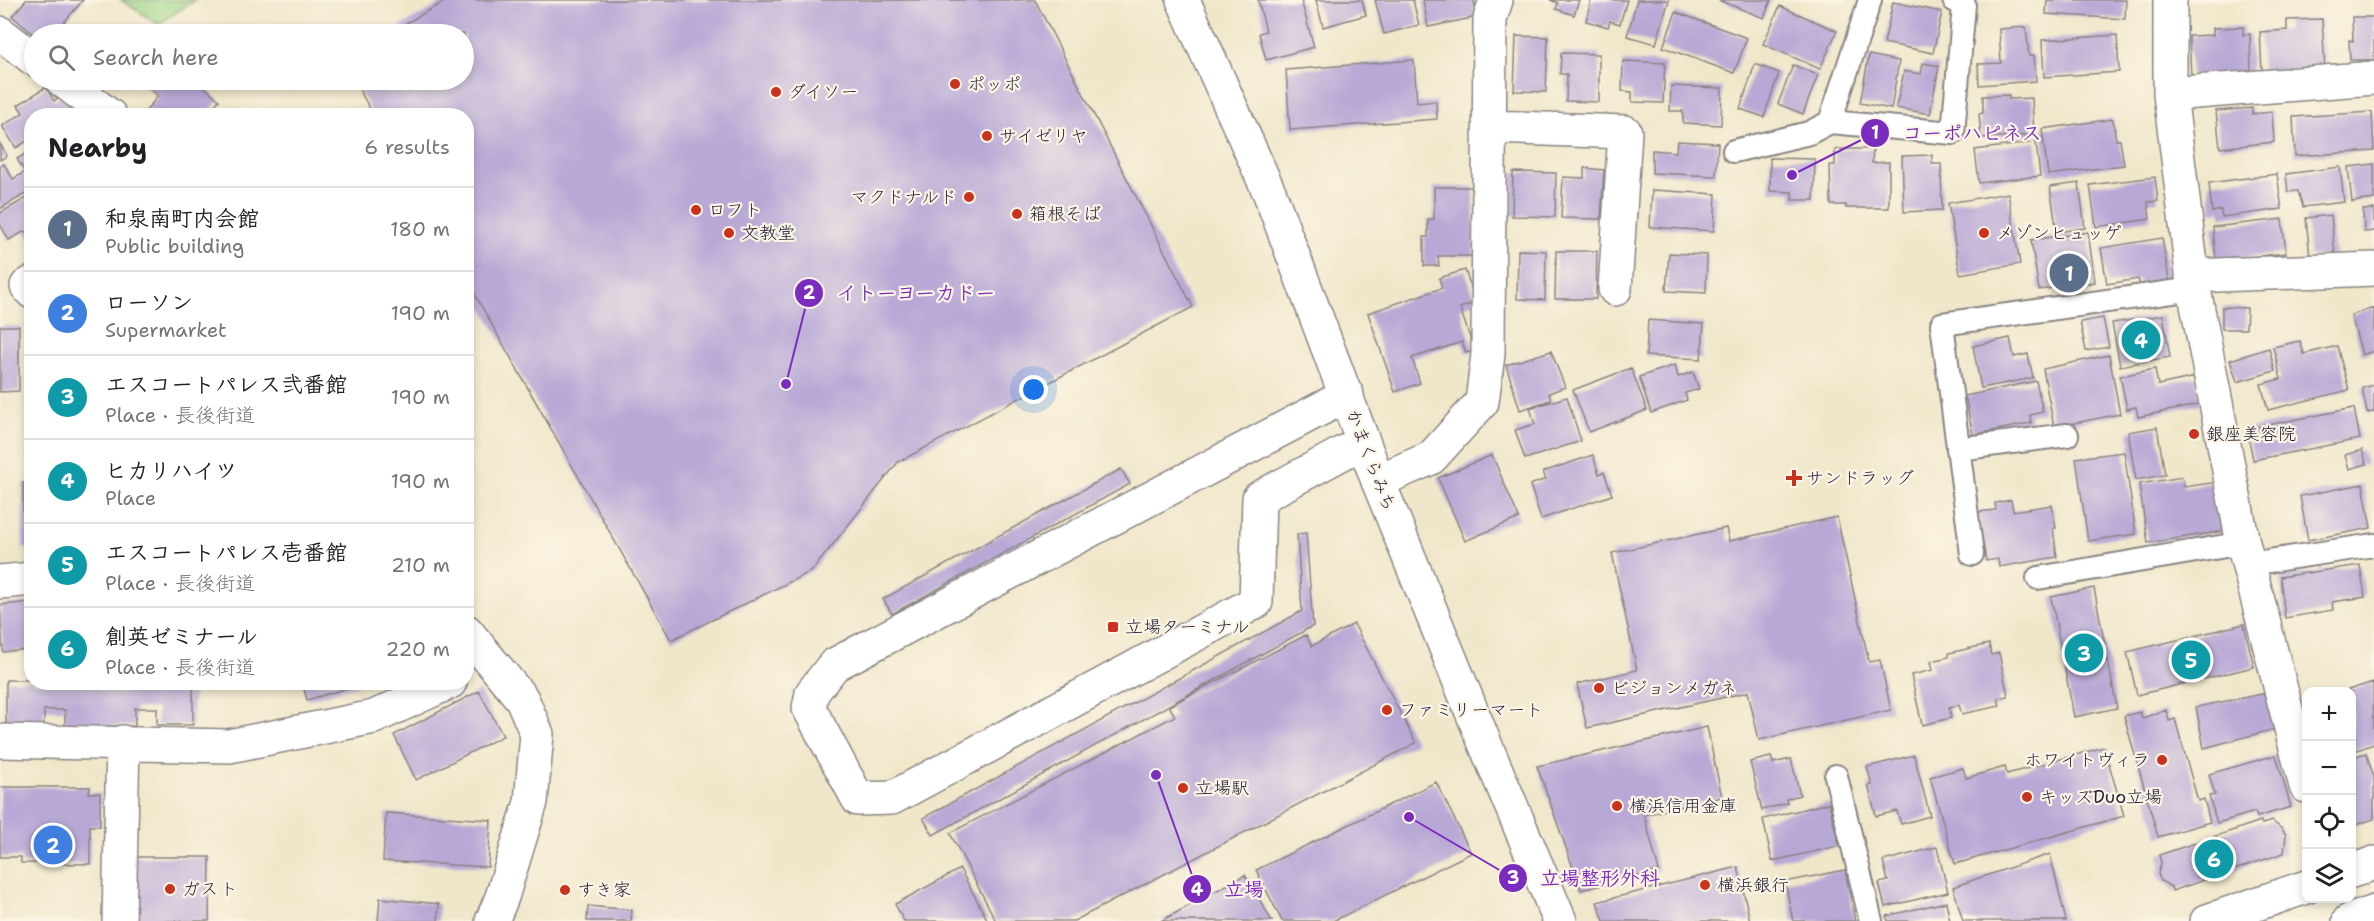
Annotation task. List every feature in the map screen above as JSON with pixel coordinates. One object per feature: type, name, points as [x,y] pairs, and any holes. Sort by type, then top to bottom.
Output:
[{"type":"street","name":"かまくらみち","points":[[1183,0],[1270,194],[1378,481],[1560,921]]},
{"type":"street","points":[[1378,481],[1431,458],[1482,402],[1488,354],[1490,19],[1496,0]]},
{"type":"street","points":[[2170,0],[2170,94],[2193,283],[2246,553],[2302,767]]},
{"type":"street","points":[[0,33],[24,51]]},
{"type":"street","points":[[2170,94],[2374,78]]},
{"type":"street","points":[[75,90],[99,108]]},
{"type":"street","points":[[1491,127],[1625,132],[1615,289]]},
{"type":"street","points":[[2193,283],[2374,269]]},
{"type":"street","points":[[1347,395],[834,665],[812,693],[809,708],[858,799],[892,798],[1256,602],[1259,498],[1364,442]]},
{"type":"street","points":[[0,582],[24,580]]},
{"type":"street","points":[[474,654],[479,669],[522,699],[537,734],[531,802],[502,897],[492,921]]},
{"type":"street","points":[[0,741],[229,746],[374,717],[433,690]]},
{"type":"street","points":[[119,921],[123,742]]},
{"type":"street","points":[[2356,870],[2374,863]]},
{"type":"street","points":[[2207,921],[2302,889]]},
{"type":"street","points":[[2349,921],[2374,912]]},
{"type":"lane","points":[[1830,122],[1870,0]]},
{"type":"lane","points":[[1734,151],[1809,133],[1830,122],[1953,133],[1964,4],[1954,0]]},
{"type":"lane","points":[[1972,554],[1942,324],[2193,283]]},
{"type":"lane","points":[[1958,449],[2067,435]]},
{"type":"lane","points":[[2038,578],[2246,553],[2374,545]]},
{"type":"lane","points":[[1836,776],[1871,921]]},
{"type":"green space","points":[[121,0],[195,0],[158,24]]},
{"type":"building","points":[[26,0],[83,0],[63,24],[24,24],[24,26],[12,16]]},
{"type":"building","points":[[447,0],[1035,0],[1193,307],[898,462],[812,571],[671,640],[474,293],[474,108],[370,108],[360,90],[474,90],[474,24],[405,24]]},
{"type":"building","points":[[1258,0],[1301,0],[1314,47],[1266,60],[1259,33],[1266,31]]},
{"type":"building","points":[[1316,0],[1362,0],[1366,15],[1323,27]]},
{"type":"building","points":[[1375,0],[1413,0],[1419,25],[1384,34]]},
{"type":"building","points":[[1423,0],[1474,0],[1477,17],[1428,27]]},
{"type":"building","points":[[1550,0],[1579,0],[1574,15],[1556,9],[1558,3]]},
{"type":"building","points":[[1591,0],[1627,0],[1620,24],[1610,21],[1608,27],[1586,21]]},
{"type":"building","points":[[1637,0],[1669,0],[1656,44],[1627,36]]},
{"type":"building","points":[[1718,0],[1771,0],[1764,18]]},
{"type":"building","points":[[2047,0],[2126,0],[2125,19],[2046,14]]},
{"type":"building","points":[[1893,2],[1942,12],[1933,53],[1884,43]]},
{"type":"building","points":[[1780,6],[1837,31],[1820,69],[1763,44]]},
{"type":"building","points":[[1676,12],[1747,38],[1734,73],[1663,47]]},
{"type":"building","points":[[2352,17],[2374,17],[2374,60],[2350,60],[2349,40],[2353,41]]},
{"type":"building","points":[[2322,19],[2325,70],[2262,72],[2260,32],[2287,30],[2287,20]]},
{"type":"building","points":[[2026,27],[2029,56],[2034,55],[2036,81],[1979,85],[1978,64],[2001,63],[1999,29]]},
{"type":"building","points":[[2243,27],[2243,35],[2250,34],[2251,74],[2191,77],[2189,36],[2213,35],[2213,28]]},
{"type":"building","points":[[2117,35],[2119,72],[2044,77],[2042,40]]},
{"type":"building","points":[[1516,36],[1548,37],[1546,92],[1514,91]]},
{"type":"building","points":[[1561,53],[1599,54],[1599,102],[1566,101],[1567,74],[1560,74]]},
{"type":"building","points":[[1869,55],[1899,61],[1891,109],[1860,103]]},
{"type":"building","points":[[1414,60],[1417,103],[1436,101],[1437,119],[1290,130],[1286,70]]},
{"type":"building","points":[[1623,61],[1665,63],[1663,103],[1632,102],[1632,92],[1622,91]]},
{"type":"building","points":[[1923,63],[1939,66],[1930,114],[1896,108],[1904,71],[1921,74]]},
{"type":"building","points":[[1755,64],[1779,73],[1764,117],[1740,109]]},
{"type":"building","points":[[1793,65],[1818,75],[1803,114],[1778,104]]},
{"type":"building","points":[[1671,86],[1722,88],[1721,125],[1683,123],[1683,111],[1670,111]]},
{"type":"building","points":[[41,90],[48,90],[54,101],[62,96],[69,108],[24,108],[24,143],[16,148],[2,126],[23,113],[18,105]]},
{"type":"building","points":[[151,90],[208,90],[219,100],[212,108],[148,108],[158,96]]},
{"type":"building","points":[[2009,95],[2009,99],[2032,98],[2034,135],[1981,138],[1979,114],[1983,113],[1983,96]]},
{"type":"building","points":[[2252,108],[2252,114],[2272,112],[2274,142],[2220,148],[2216,111]]},
{"type":"building","points":[[2372,112],[2374,151],[2295,156],[2293,117]]},
{"type":"building","points":[[2113,119],[2116,140],[2120,140],[2124,165],[2048,175],[2042,129]]},
{"type":"building","points":[[1677,141],[1718,143],[1716,176],[1652,173],[1652,150],[1676,152]]},
{"type":"building","points":[[2036,142],[2040,176],[1979,183],[1975,150]]},
{"type":"building","points":[[0,144],[7,156],[0,160]]},
{"type":"building","points":[[1835,149],[1873,149],[1872,163],[1889,162],[1889,208],[1846,208],[1846,205],[1831,205],[1830,165],[1835,165]]},
{"type":"building","points":[[24,155],[24,170],[17,159]]},
{"type":"building","points":[[1932,155],[1932,164],[1941,164],[1942,210],[1904,212],[1902,156]]},
{"type":"building","points":[[1770,158],[1815,159],[1814,200],[1792,200],[1792,192],[1770,191]]},
{"type":"building","points":[[4,164],[13,179],[24,173],[24,195],[0,209],[0,166]]},
{"type":"building","points":[[2374,164],[2374,199],[2352,202],[2348,167]]},
{"type":"building","points":[[2340,167],[2344,202],[2303,207],[2298,191],[2288,192],[2286,174]]},
{"type":"building","points":[[1584,168],[1604,170],[1601,219],[1561,218],[1563,177],[1584,178]]},
{"type":"building","points":[[1513,172],[1556,173],[1555,217],[1512,216]]},
{"type":"building","points":[[2277,174],[2282,209],[2222,217],[2221,210],[2212,212],[2209,183]]},
{"type":"building","points":[[2155,177],[2158,201],[2148,202],[2150,219],[2096,227],[2090,185]]},
{"type":"building","points":[[2079,183],[2085,228],[2057,232],[2050,187]]},
{"type":"building","points":[[1434,187],[1474,187],[1474,256],[1438,256],[1439,266],[1424,266],[1424,237],[1428,237],[1428,219],[1434,219]]},
{"type":"building","points":[[1652,190],[1716,194],[1714,231],[1650,227]]},
{"type":"building","name":"メゾンヒュッゲ","points":[[2008,193],[2020,264],[1960,274],[1948,203]]},
{"type":"building","points":[[24,200],[24,232],[9,240],[0,224],[0,213]]},
{"type":"building","points":[[2374,209],[2374,231],[2364,232],[2363,210]]},
{"type":"building","points":[[2331,215],[2335,255],[2310,257],[2306,218]]},
{"type":"building","points":[[2282,219],[2286,253],[2216,261],[2213,227]]},
{"type":"building","points":[[2088,232],[2095,282],[2039,290],[2031,240]]},
{"type":"building","points":[[2162,238],[2169,280],[2140,285],[2138,279],[2107,284],[2101,248]]},
{"type":"building","points":[[1518,250],[1546,251],[1545,300],[1517,299]]},
{"type":"building","points":[[1556,251],[1597,251],[1596,299],[1555,299]]},
{"type":"building","points":[[1669,253],[1707,255],[1706,293],[1666,291]]},
{"type":"building","points":[[1465,270],[1476,302],[1460,308],[1474,350],[1466,353],[1462,342],[1412,358],[1420,383],[1395,392],[1368,313],[1442,288],[1439,278]]},
{"type":"building","points":[[2222,307],[2247,308],[2246,329],[2222,329]]},
{"type":"building","points":[[2374,308],[2374,351],[2362,355],[2351,315]]},
{"type":"building","points":[[2163,315],[2170,357],[2120,366],[2112,323]]},
{"type":"building","points":[[2103,318],[2109,347],[2086,351],[2080,322]]},
{"type":"building","points":[[1648,320],[1704,324],[1701,359],[1646,356]]},
{"type":"building","points":[[0,326],[19,326],[19,391],[0,392]]},
{"type":"building","points":[[2010,338],[2014,357],[2028,354],[2033,378],[1981,388],[1973,346]]},
{"type":"building","points":[[2300,341],[2304,354],[2337,346],[2349,390],[2268,410],[2261,384],[2281,379],[2273,347]]},
{"type":"building","points":[[2269,348],[2275,371],[2237,382],[2230,360]]},
{"type":"building","points":[[1551,351],[1565,387],[1549,393],[1551,400],[1520,410],[1506,365]]},
{"type":"building","points":[[2109,355],[2120,414],[2054,427],[2043,369]]},
{"type":"building","points":[[1675,365],[1678,377],[1693,372],[1699,389],[1685,393],[1687,400],[1651,413],[1639,377]]},
{"type":"building","points":[[1631,368],[1647,410],[1589,432],[1573,390]]},
{"type":"building","points":[[2155,369],[2158,385],[2196,377],[2201,404],[2138,417],[2136,407],[2127,409],[2120,376]]},
{"type":"building","points":[[2036,381],[2043,412],[2030,415],[2031,423],[1973,435],[1965,396]]},
{"type":"building","points":[[2374,385],[2374,412],[2367,413],[2362,388]]},
{"type":"building","points":[[1567,397],[1581,441],[1525,459],[1515,430],[1535,424],[1530,408]]},
{"type":"building","points":[[2354,408],[2360,439],[2253,460],[2247,429]]},
{"type":"building","points":[[2157,427],[2165,475],[2136,480],[2128,432]]},
{"type":"building","points":[[2362,450],[2367,464],[2349,469],[2345,455]]},
{"type":"building","points":[[2124,452],[2136,534],[2088,541],[2076,458]]},
{"type":"building","points":[[1492,455],[1519,518],[1465,541],[1438,478]]},
{"type":"building","points":[[1593,455],[1599,474],[1604,472],[1612,495],[1541,519],[1530,485],[1546,479],[1543,472]]},
{"type":"building","points":[[1121,469],[1130,484],[892,614],[883,599]]},
{"type":"building","points":[[2182,477],[2184,487],[2217,482],[2224,531],[2148,543],[2139,484]]},
{"type":"building","points":[[23,483],[24,483],[24,548]]},
{"type":"building","points":[[2363,484],[2371,528],[2308,540],[2300,496]]},
{"type":"building","points":[[2011,500],[2013,511],[2052,505],[2057,557],[1999,567],[1998,559],[1986,561],[1978,512],[1996,510],[1995,503]]},
{"type":"building","name":"サンドラッグ","points":[[1837,517],[1869,662],[1880,660],[1891,710],[1759,740],[1748,692],[1587,728],[1577,684],[1637,670],[1612,553],[1726,528],[1729,541]]},
{"type":"building","points":[[1306,533],[1313,626],[933,835],[923,818],[1302,611],[1297,534]]},
{"type":"building","points":[[2360,565],[2365,597],[2332,602],[2333,610],[2285,618],[2280,577]]},
{"type":"building","points":[[2094,588],[2117,708],[2074,717],[2051,597]]},
{"type":"building","points":[[24,603],[24,650],[3,652],[0,605]]},
{"type":"building","name":"立場駅","points":[[1354,624],[1416,743],[1074,921],[996,921],[950,833],[1175,716],[1169,706],[1306,635],[1312,646]]},
{"type":"building","points":[[2244,624],[2254,667],[2137,695],[2127,652]]},
{"type":"building","points":[[1989,644],[1991,655],[1999,653],[2008,696],[1998,698],[2000,706],[1962,714],[1959,705],[1949,708],[1951,718],[1922,725],[1911,675],[1933,670],[1931,661],[1949,657],[1949,653]]},
{"type":"building","points":[[6,680],[24,680],[24,690],[193,690],[193,725],[157,725],[157,708],[135,708],[135,726],[65,727],[65,710],[44,710],[44,726],[6,727]]},
{"type":"building","points":[[2373,682],[2374,744],[2356,751],[2356,741],[2356,687]]},
{"type":"building","points":[[304,690],[341,690],[307,700]]},
{"type":"building","points":[[479,691],[503,736],[416,780],[394,735]]},
{"type":"building","points":[[2268,693],[2275,729],[2204,748],[2196,707]]},
{"type":"building","name":"ホワイトヴィラ","points":[[2166,710],[2169,721],[2175,719],[2198,801],[2204,799],[2210,822],[2158,837],[2124,716],[2140,712],[2142,718]]},
{"type":"building","name":"横浜信用金庫","points":[[1707,727],[1722,797],[1644,815],[1659,871],[1581,890],[1537,766]]},
{"type":"building","name":"キッズDuo立場","points":[[2104,747],[2124,816],[1955,864],[1930,777],[1963,768],[1966,778],[2005,767],[2007,774]]},
{"type":"building","points":[[2366,753],[2374,777],[2374,819],[2356,825],[2356,795],[2356,756]]},
{"type":"building","points":[[1914,755],[1930,816],[1901,824],[1897,811],[1876,816],[1868,785],[1872,785],[1867,767]]},
{"type":"building","points":[[2276,755],[2291,807],[2257,817],[2255,812],[2217,823],[2209,796],[2215,795],[2209,774]]},
{"type":"building","points":[[1771,757],[1773,763],[1791,759],[1800,795],[1786,799],[1787,803],[1762,810],[1750,762]]},
{"type":"building","points":[[1436,782],[1471,853],[1333,921],[1282,921],[1256,870]]},
{"type":"building","points":[[0,787],[90,787],[89,793],[100,793],[100,826],[90,826],[90,864],[21,863],[21,857],[0,857]]},
{"type":"building","points":[[1829,803],[1839,846],[1772,861],[1763,819]]},
{"type":"building","points":[[386,813],[491,820],[488,867],[383,861]]},
{"type":"building","points":[[2261,821],[2262,824],[2272,821],[2282,829],[2286,835],[2284,853],[2172,891],[2171,887],[2161,881],[2158,874],[2161,863],[2159,855]]},
{"type":"building","points":[[1937,847],[1948,892],[1885,907],[1879,883],[1888,881],[1883,861]]},
{"type":"building","points":[[2050,854],[2066,921],[1963,921],[1953,887]]},
{"type":"building","name":"ガスト","points":[[132,857],[210,857],[209,921],[131,921]]},
{"type":"building","name":"横浜銀行","points":[[1738,867],[1750,921],[1604,921],[1597,902]]},
{"type":"building","points":[[960,869],[988,921],[904,921],[895,904]]},
{"type":"building","points":[[1845,870],[1855,921],[1793,921],[1785,882]]},
{"type":"building","points":[[1245,875],[1272,921],[1161,921]]},
{"type":"building","points":[[380,898],[439,904],[438,921],[378,921]]},
{"type":"building","points":[[1946,902],[1950,921],[1888,921],[1886,916]]},
{"type":"building","points":[[588,906],[632,910],[631,921],[587,921]]},
{"type":"place","name":"ポッポ","points":[[955,84]]},
{"type":"place","name":"ダイソー","points":[[776,92]]},
{"type":"place","name":"サイゼリヤ","points":[[987,136]]},
{"type":"place","name":"コーポハピネス","points":[[1792,175]]},
{"type":"place","name":"マクドナルド","points":[[969,197]]},
{"type":"place","name":"ロフト","points":[[696,210]]},
{"type":"place","name":"箱根そば","points":[[1017,214]]},
{"type":"place","name":"文教堂","points":[[729,233]]},
{"type":"place","name":"メゾンヒュッゲ","points":[[1984,233]]},
{"type":"place","name":"和泉南町内会館","points":[[2069,273]]},
{"type":"place","name":"ヒカリハイツ","points":[[2141,340]]},
{"type":"place","name":"イトーヨーカドー","points":[[786,384]]},
{"type":"place","name":"銀座美容院","points":[[2194,434]]},
{"type":"place","name":"サンドラッグ","points":[[1794,478]]},
{"type":"place","name":"立場ターミナル","points":[[1113,627]]},
{"type":"place","name":"エスコートパレス弐番館","points":[[2084,653]]},
{"type":"place","name":"エスコートパレス壱番館","points":[[2191,660]]},
{"type":"place","name":"ビジョンメガネ","points":[[1599,688]]},
{"type":"place","name":"ファミリーマート","points":[[1387,710]]},
{"type":"place","name":"ホワイトヴィラ","points":[[2162,760]]},
{"type":"place","name":"立場","points":[[1156,775]]},
{"type":"place","name":"立場駅","points":[[1183,788]]},
{"type":"place","name":"キッズDuo立場","points":[[2027,797]]},
{"type":"place","name":"横浜信用金庫","points":[[1617,806]]},
{"type":"place","name":"立場整形外科","points":[[1409,817]]},
{"type":"place","name":"ローソン","points":[[53,845]]},
{"type":"place","name":"創英ゼミナール","points":[[2214,859]]},
{"type":"place","name":"横浜銀行","points":[[1705,885]]},
{"type":"place","name":"ガスト","points":[[170,889]]},
{"type":"place","name":"すき家","points":[[565,890]]}]
